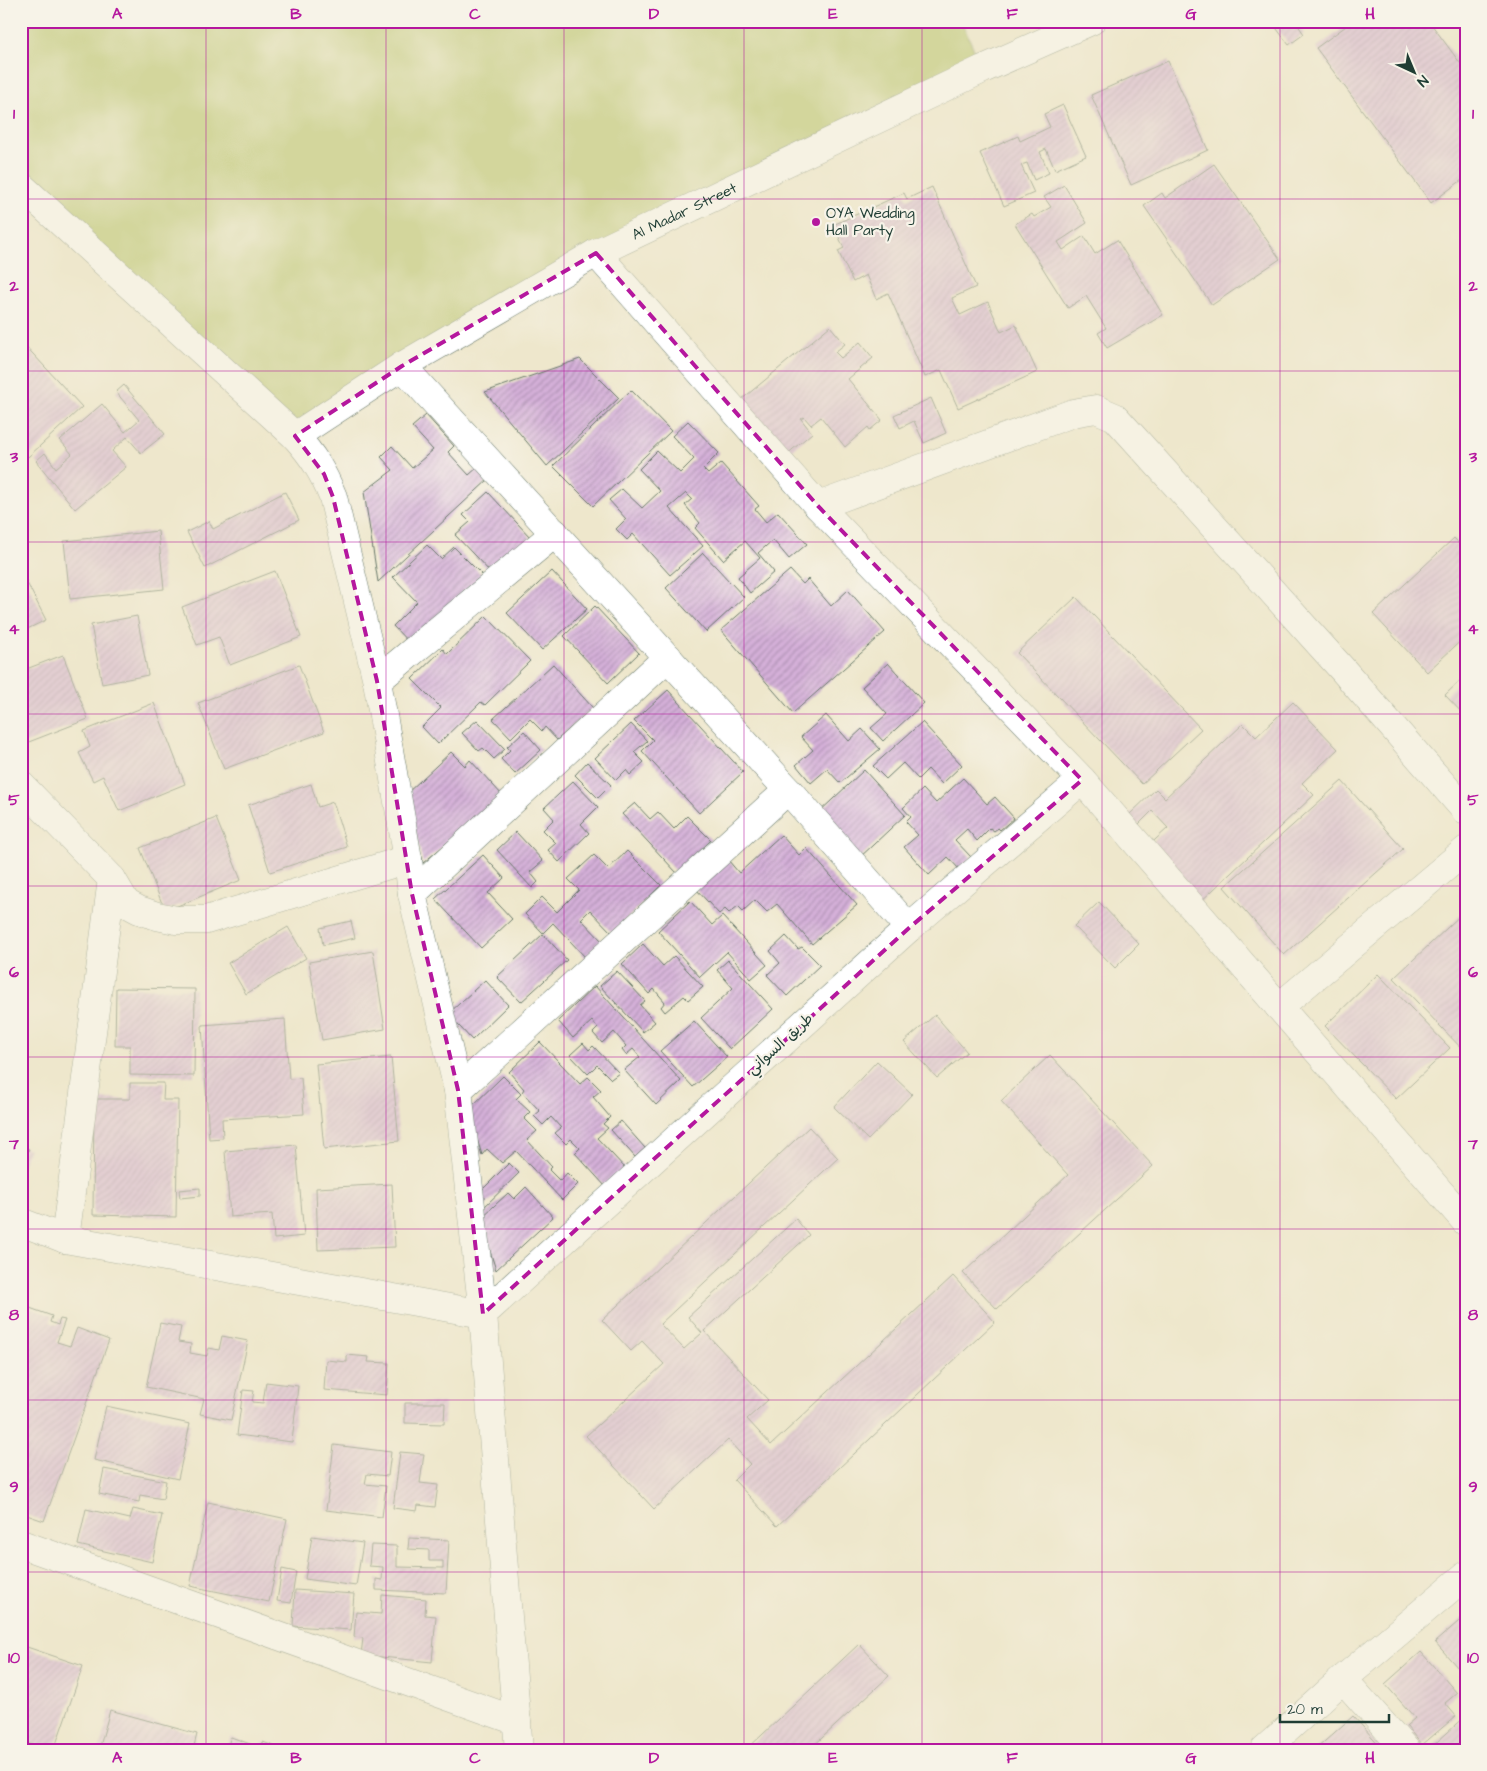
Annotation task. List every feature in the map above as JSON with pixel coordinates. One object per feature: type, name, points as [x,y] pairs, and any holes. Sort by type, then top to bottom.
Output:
[{"type":"street","name":"Al Madar Street","points":[[295,436],[402,366],[596,253],[983,69],[1091,21]]},
{"type":"street","points":[[21,186],[295,436],[311,453],[324,474],[333,497],[376,682],[408,859],[412,894],[458,1090],[483,1314],[519,1750]]},
{"type":"street","points":[[596,253],[818,506],[1082,780],[1466,1222]]},
{"type":"street","points":[[402,366],[788,790],[908,928]]},
{"type":"street","points":[[818,506],[1073,413],[1096,409],[1115,417],[1343,670],[1466,811]]},
{"type":"street","points":[[376,682],[555,533]]},
{"type":"street","points":[[412,894],[668,657]]},
{"type":"street","name":"طريق السواني","points":[[483,1314],[908,928],[1082,780]]},
{"type":"street","points":[[21,785],[112,878],[126,903],[139,910],[176,920],[206,920],[408,859]]},
{"type":"street","points":[[458,1090],[788,790]]},
{"type":"street","points":[[1279,1007],[1466,850]]},
{"type":"street","points":[[66,1239],[112,878]]},
{"type":"street","points":[[21,1222],[66,1239],[483,1314]]},
{"type":"street","points":[[21,1544],[517,1721]]},
{"type":"street","points":[[1264,1750],[1466,1575]]},
{"type":"street","points":[[1344,1679],[1406,1750]]},
{"type":"highlighted area","points":[[596,253],[818,506],[1082,780],[909,928],[483,1314],[458,1090],[412,894],[377,681],[333,497],[324,474],[295,436],[402,366]]},
{"type":"green space","points":[[21,21],[961,21],[983,69],[596,253],[295,436],[21,186]]},
{"type":"building","points":[[1271,21],[1295,21],[1304,34],[1289,45]]},
{"type":"building","points":[[1353,21],[1429,21],[1466,71],[1466,177],[1431,203],[1316,48]]},
{"type":"building","points":[[1168,61],[1208,150],[1131,185],[1091,95]]},
{"type":"building","points":[[1063,105],[1086,156],[1055,170],[1046,149],[1040,152],[1049,173],[1034,180],[1027,163],[1021,165],[1034,193],[1004,206],[980,153],[1018,136],[1020,141],[1050,127],[1044,114]]},
{"type":"building","points":[[1214,164],[1280,259],[1212,305],[1144,206],[1162,193],[1165,198]]},
{"type":"building","points":[[1064,185],[1087,223],[1058,242],[1063,250],[1084,236],[1095,254],[1117,240],[1163,315],[1107,348],[1098,333],[1106,328],[1086,296],[1068,308],[1015,224],[1032,214],[1034,217],[1051,207],[1044,197]]},
{"type":"building","points":[[932,187],[976,287],[952,298],[960,315],[988,302],[1001,332],[1016,325],[1037,372],[958,408],[941,370],[925,377],[888,293],[876,299],[866,275],[853,282],[838,251],[844,248],[833,225],[904,193],[907,199]]},
{"type":"building","points":[[830,326],[845,344],[835,352],[841,358],[860,342],[873,358],[848,379],[882,420],[870,430],[868,427],[845,447],[821,417],[811,425],[804,417],[801,419],[812,433],[786,455],[741,400]]},
{"type":"building","points":[[21,341],[82,407],[28,457],[21,450]]},
{"type":"building","points":[[580,359],[619,398],[547,466],[485,392]]},
{"type":"building","points":[[124,385],[165,434],[141,453],[127,437],[112,451],[126,467],[75,509],[36,461],[45,453],[56,468],[72,454],[60,440],[102,404],[125,432],[139,420],[116,392]]},
{"type":"building","points":[[631,390],[671,431],[593,506],[553,466]]},
{"type":"building","points":[[931,398],[946,433],[924,443],[914,421],[900,428],[894,415]]},
{"type":"building","points":[[426,415],[454,446],[448,452],[469,475],[478,467],[489,479],[378,582],[364,492],[393,470],[381,457],[392,446],[412,468],[433,450],[412,427]]},
{"type":"building","points":[[688,421],[719,453],[703,469],[708,474],[721,463],[759,506],[755,509],[766,522],[778,512],[807,544],[789,559],[773,540],[758,553],[774,572],[750,593],[738,577],[760,558],[745,541],[723,560],[695,528],[700,523],[685,505],[692,499],[686,493],[669,508],[703,546],[670,575],[633,534],[627,540],[616,529],[626,519],[609,500],[622,489],[642,508],[660,491],[639,469],[657,451],[680,473],[694,459],[672,436]]},
{"type":"building","points":[[285,492],[299,520],[205,568],[187,532],[209,521],[213,529]]},
{"type":"building","points":[[488,492],[531,538],[492,574],[455,535],[470,522],[463,515]]},
{"type":"building","points":[[158,531],[164,589],[70,599],[64,541]]},
{"type":"building","points":[[1454,538],[1466,551],[1466,636],[1427,672],[1373,614]]},
{"type":"building","points":[[427,545],[441,559],[454,547],[484,577],[413,647],[393,626],[417,602],[393,577]]},
{"type":"building","points":[[703,553],[744,597],[706,632],[666,588]]},
{"type":"building","points":[[790,570],[803,584],[808,579],[831,606],[848,590],[885,632],[793,713],[721,630]]},
{"type":"building","points":[[21,571],[46,620],[21,632]]},
{"type":"building","points":[[275,571],[301,637],[230,665],[219,637],[197,645],[182,607]]},
{"type":"building","points":[[552,571],[587,609],[542,650],[507,613]]},
{"type":"building","points":[[1076,597],[1201,729],[1142,784],[1017,653]]},
{"type":"building","points":[[595,606],[639,653],[608,683],[564,636]]},
{"type":"building","points":[[137,616],[148,675],[102,684],[91,625]]},
{"type":"building","points":[[486,616],[530,661],[485,705],[481,702],[438,744],[422,727],[441,708],[412,679],[443,649],[447,654]]},
{"type":"building","points":[[63,655],[88,719],[21,745],[21,671]]},
{"type":"building","points":[[888,663],[924,703],[883,741],[871,728],[887,714],[862,687]]},
{"type":"building","points":[[553,664],[593,708],[557,740],[545,727],[542,731],[530,719],[511,738],[493,719]]},
{"type":"building","points":[[299,665],[324,732],[224,769],[198,703]]},
{"type":"building","points":[[1466,675],[1466,717],[1445,695]]},
{"type":"building","points":[[668,690],[743,772],[699,813],[642,751],[653,740],[634,721]]},
{"type":"building","points":[[1293,702],[1338,749],[1302,783],[1314,795],[1197,905],[1144,850],[1168,828],[1152,811],[1137,826],[1128,816],[1156,789],[1165,798],[1243,724],[1256,737]]},
{"type":"building","points":[[154,703],[185,784],[119,811],[103,776],[93,781],[79,753],[90,747],[84,731]]},
{"type":"building","points":[[826,715],[849,741],[862,729],[880,749],[840,783],[827,769],[811,783],[796,765],[813,750],[801,737]]},
{"type":"building","points":[[477,720],[505,749],[494,759],[483,748],[479,751],[462,733]]},
{"type":"building","points":[[922,722],[962,765],[942,784],[928,769],[918,779],[903,763],[886,779],[873,766]]},
{"type":"building","points":[[631,724],[647,741],[634,752],[644,762],[630,775],[626,770],[616,780],[595,758]]},
{"type":"building","points":[[524,731],[541,750],[515,774],[501,759],[510,750],[507,747]]},
{"type":"building","points":[[451,752],[465,766],[470,760],[503,796],[423,863],[406,794]]},
{"type":"building","points":[[587,762],[611,785],[598,798],[575,775]]},
{"type":"building","points":[[864,770],[905,815],[858,859],[817,814]]},
{"type":"building","points":[[963,778],[987,804],[995,797],[1014,818],[1000,830],[998,828],[994,831],[990,828],[977,841],[967,829],[955,840],[971,857],[959,869],[948,857],[929,875],[904,847],[918,835],[906,822],[911,817],[903,808],[923,789],[936,803]]},
{"type":"building","points":[[573,781],[598,807],[581,824],[589,833],[559,862],[548,850],[556,843],[543,830],[554,819],[544,808]]},
{"type":"building","points":[[1342,781],[1403,849],[1284,955],[1224,887]]},
{"type":"building","points":[[311,784],[318,807],[333,802],[347,847],[270,872],[248,805]]},
{"type":"building","points":[[635,803],[650,819],[658,812],[674,829],[687,816],[711,840],[677,873],[622,814]]},
{"type":"building","points":[[216,818],[241,880],[165,911],[140,848]]},
{"type":"building","points":[[516,832],[543,861],[530,872],[538,882],[532,888],[497,850]]},
{"type":"building","points":[[781,835],[799,855],[806,848],[857,905],[812,944],[777,904],[767,912],[755,900],[743,911],[738,906],[729,913],[725,909],[719,914],[696,889],[728,860],[739,873]]},
{"type":"building","points":[[627,851],[661,885],[612,933],[590,910],[581,919],[603,942],[586,958],[553,923],[543,933],[525,914],[542,897],[557,912],[579,890],[568,879],[594,855],[608,869]]},
{"type":"building","points":[[483,855],[504,878],[488,893],[512,919],[481,948],[435,899]]},
{"type":"building","points":[[690,901],[712,925],[722,916],[767,965],[751,979],[727,952],[700,977],[658,931]]},
{"type":"building","points":[[1099,902],[1139,944],[1115,968],[1074,926]]},
{"type":"building","points":[[1466,910],[1466,1053],[1394,978]]},
{"type":"building","points":[[351,921],[355,938],[323,945],[320,928]]},
{"type":"building","points":[[288,927],[306,958],[246,994],[228,963]]},
{"type":"building","points":[[543,934],[567,960],[521,1002],[497,977]]},
{"type":"building","points":[[786,936],[798,949],[802,947],[820,965],[787,996],[767,975],[780,963],[770,951]]},
{"type":"building","points":[[643,944],[663,966],[674,956],[703,987],[688,1000],[684,996],[665,1012],[661,1007],[665,1002],[654,989],[649,994],[622,964]]},
{"type":"building","points":[[373,951],[385,1029],[322,1040],[309,962]]},
{"type":"building","points":[[728,960],[773,1009],[730,1049],[701,1018],[733,988],[717,970]]},
{"type":"building","points":[[617,971],[645,1001],[640,1005],[655,1022],[643,1032],[600,986]]},
{"type":"building","points":[[1378,974],[1450,1048],[1396,1099],[1325,1026]]},
{"type":"building","points":[[485,980],[508,1005],[472,1040],[448,1014]]},
{"type":"building","points":[[595,986],[681,1081],[656,1105],[624,1070],[640,1057],[633,1049],[626,1055],[622,1050],[626,1046],[614,1032],[602,1043],[593,1033],[598,1028],[592,1021],[573,1038],[558,1021]]},
{"type":"building","points":[[116,988],[195,989],[194,1076],[130,1075],[130,1046],[115,1046]]},
{"type":"building","points":[[935,1015],[967,1052],[937,1078],[904,1042]]},
{"type":"building","points":[[285,1019],[289,1079],[301,1078],[304,1114],[222,1119],[223,1138],[209,1139],[202,1025]]},
{"type":"building","points":[[694,1021],[727,1057],[693,1087],[660,1051]]},
{"type":"building","points":[[540,1042],[580,1084],[588,1077],[601,1090],[593,1097],[610,1117],[603,1124],[608,1128],[597,1138],[626,1169],[606,1187],[575,1153],[580,1148],[571,1139],[566,1144],[555,1133],[561,1128],[551,1117],[543,1125],[534,1116],[540,1111],[522,1092],[524,1089],[509,1072]]},
{"type":"building","points":[[583,1043],[589,1050],[593,1046],[619,1073],[611,1079],[597,1065],[588,1074],[570,1055]]},
{"type":"building","points":[[1050,1055],[1153,1166],[997,1309],[963,1273],[1068,1175],[1001,1101]]},
{"type":"building","points":[[391,1057],[399,1141],[324,1149],[316,1064]]},
{"type":"building","points":[[877,1061],[912,1094],[868,1140],[834,1107]]},
{"type":"building","points":[[503,1076],[521,1094],[516,1099],[530,1112],[524,1118],[537,1131],[527,1140],[552,1167],[549,1170],[560,1181],[567,1173],[578,1184],[562,1200],[516,1151],[502,1163],[487,1149],[482,1155],[468,1110]]},
{"type":"building","points":[[130,1083],[164,1083],[163,1100],[178,1100],[176,1217],[93,1215],[94,1099],[130,1099]]},
{"type":"building","points":[[621,1121],[645,1148],[635,1157],[611,1130]]},
{"type":"building","points":[[809,1127],[838,1158],[660,1324],[684,1349],[702,1333],[688,1317],[796,1219],[809,1235],[704,1331],[768,1400],[747,1419],[771,1445],[953,1276],[995,1322],[777,1526],[734,1480],[750,1464],[728,1440],[654,1509],[586,1436],[664,1364],[642,1341],[631,1351],[602,1320]]},
{"type":"building","points":[[296,1145],[304,1236],[274,1239],[272,1214],[230,1217],[225,1151]]},
{"type":"building","points":[[21,1146],[29,1149],[21,1169]]},
{"type":"building","points":[[509,1163],[519,1173],[480,1211],[480,1192]]},
{"type":"building","points":[[392,1184],[395,1247],[318,1250],[316,1188]]},
{"type":"building","points":[[526,1187],[553,1217],[496,1270],[480,1219],[508,1193],[514,1199]]},
{"type":"building","points":[[200,1188],[200,1196],[180,1198],[179,1190]]},
{"type":"building","points":[[27,1307],[52,1316],[50,1322],[58,1325],[60,1319],[65,1320],[57,1342],[70,1346],[77,1328],[109,1340],[44,1521],[21,1513],[21,1322]]},
{"type":"building","points":[[160,1323],[181,1327],[178,1342],[191,1344],[190,1353],[207,1356],[209,1348],[219,1350],[222,1336],[248,1341],[231,1420],[200,1414],[204,1399],[146,1387]]},
{"type":"building","points":[[347,1355],[369,1357],[368,1362],[389,1363],[387,1395],[324,1390],[326,1360],[347,1362]]},
{"type":"building","points":[[266,1382],[298,1386],[292,1442],[237,1435],[243,1390],[254,1391],[252,1402],[263,1403]]},
{"type":"building","points":[[405,1403],[445,1403],[444,1424],[405,1423]]},
{"type":"building","points":[[106,1406],[190,1424],[178,1479],[94,1460]]},
{"type":"building","points":[[334,1445],[391,1452],[388,1476],[367,1474],[365,1484],[386,1486],[382,1517],[326,1510]]},
{"type":"building","points":[[400,1452],[424,1454],[420,1483],[438,1485],[435,1507],[418,1505],[417,1511],[393,1508]]},
{"type":"building","points":[[104,1469],[166,1481],[163,1499],[140,1495],[139,1502],[99,1494]]},
{"type":"building","points":[[208,1502],[287,1519],[269,1602],[190,1586]]},
{"type":"building","points":[[86,1509],[130,1519],[133,1509],[162,1515],[152,1562],[78,1545]]},
{"type":"building","points":[[312,1536],[363,1543],[356,1586],[305,1579]]},
{"type":"building","points":[[409,1538],[449,1540],[446,1593],[376,1590],[376,1579],[382,1580],[383,1567],[369,1566],[371,1545],[397,1546],[397,1567],[443,1568],[443,1561],[429,1561],[429,1550],[408,1549]]},
{"type":"building","points":[[282,1569],[296,1572],[291,1603],[277,1601]]},
{"type":"building","points":[[295,1590],[354,1594],[351,1630],[293,1626]]},
{"type":"building","points":[[382,1595],[426,1599],[425,1615],[436,1616],[432,1662],[361,1655],[363,1638],[354,1637],[356,1612],[381,1614]]},
{"type":"building","points":[[1466,1615],[1466,1677],[1435,1642]]},
{"type":"building","points":[[859,1644],[889,1676],[809,1750],[746,1750]]},
{"type":"building","points":[[21,1645],[83,1666],[54,1750],[48,1750],[21,1741]]},
{"type":"building","points":[[1421,1652],[1457,1693],[1445,1703],[1456,1716],[1422,1745],[1406,1726],[1415,1718],[1385,1684]]},
{"type":"building","points":[[110,1710],[197,1734],[193,1750],[99,1750]]},
{"type":"building","points":[[1353,1716],[1384,1750],[1315,1750]]},
{"type":"building","points":[[1466,1716],[1466,1750],[1428,1750]]},
{"type":"building","points":[[231,1737],[261,1748],[263,1742],[284,1750],[226,1750]]},
{"type":"place","name":"OYA Wedding Hall Party","points":[[816,222]]}]
